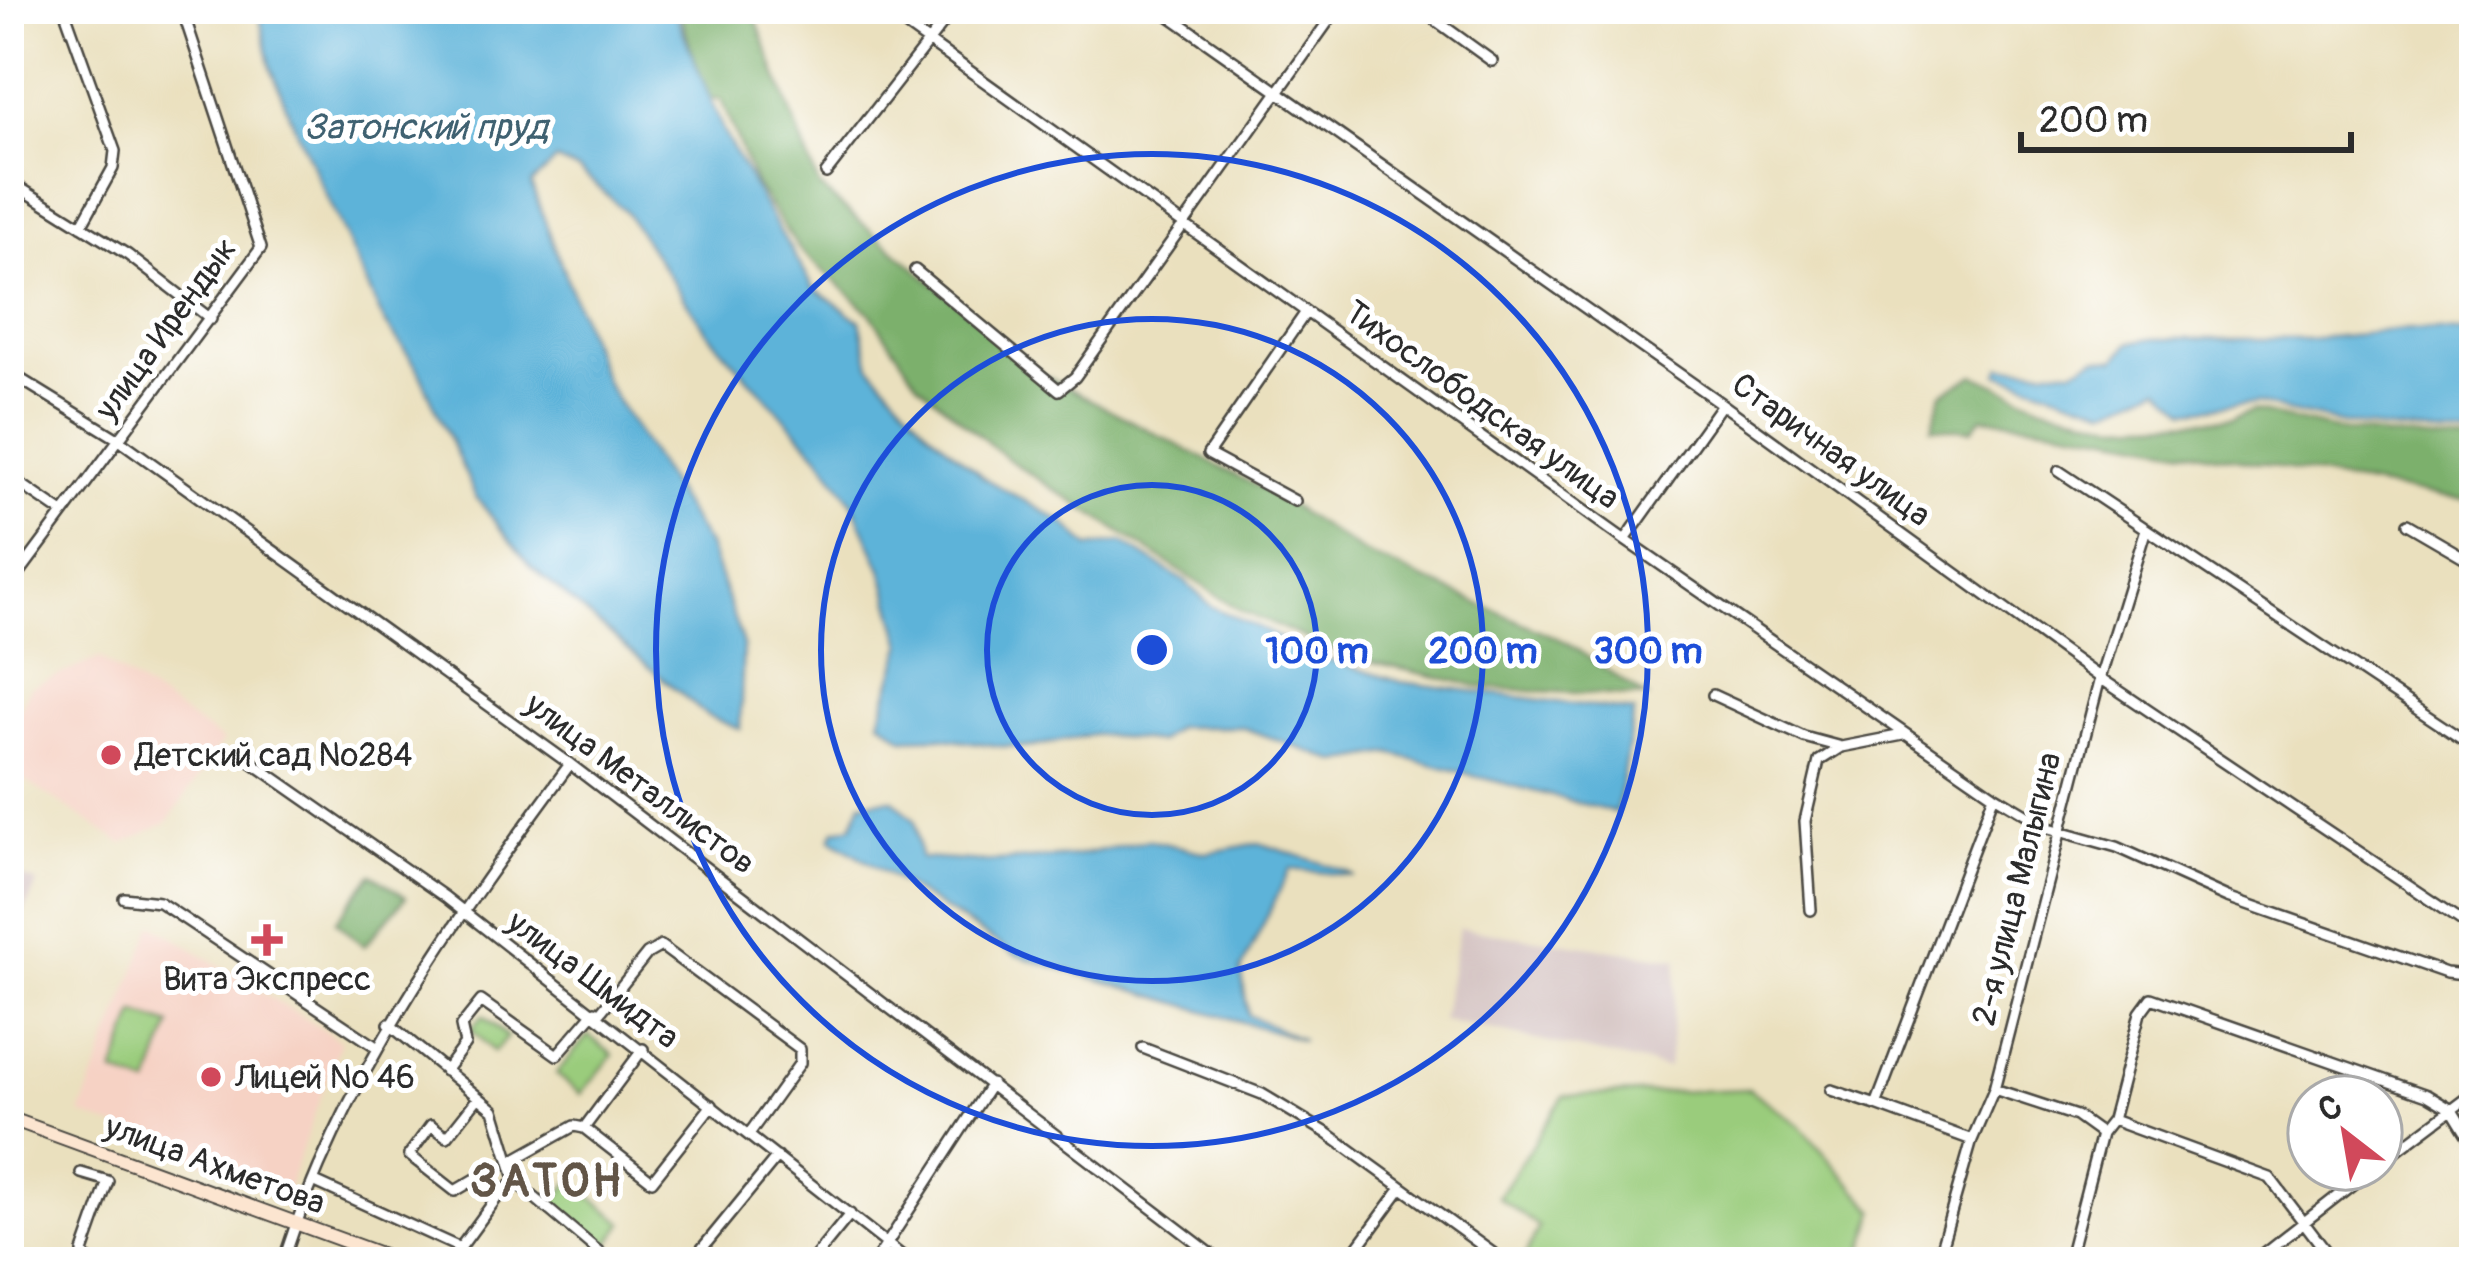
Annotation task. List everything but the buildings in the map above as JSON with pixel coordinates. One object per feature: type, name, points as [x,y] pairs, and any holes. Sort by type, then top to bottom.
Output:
[{"type":"main road","name":"улица Ахметова","points":[[9,1118],[402,1262]]},
{"type":"street","points":[[64,9],[115,151],[113,168],[81,226]]},
{"type":"street","name":"улица Ирендык","points":[[11,580],[261,248],[182,9]]},
{"type":"street","name":"Тихослободская улица","points":[[883,9],[1625,540],[1994,796],[2049,827],[2060,826],[2228,896],[2446,973],[2474,976]]},
{"type":"street","points":[[826,173],[954,9]]},
{"type":"street","name":"Старичная улица","points":[[1160,9],[1722,404],[2100,678],[2474,929]]},
{"type":"street","points":[[915,270],[1059,390],[1076,377],[1182,220],[1337,9]]},
{"type":"street","points":[[1420,9],[1492,61]]},
{"type":"street","points":[[9,181],[211,319]]},
{"type":"street","points":[[1295,501],[1208,454],[1306,312]]},
{"type":"street","name":"улица Металлистов","points":[[9,372],[118,439],[570,764],[1222,1262]]},
{"type":"street","points":[[1625,540],[1722,404]]},
{"type":"street","points":[[2059,471],[2474,746]]},
{"type":"street","points":[[9,476],[63,513]]},
{"type":"street","points":[[2407,524],[2474,562]]},
{"type":"street","name":"2-я улица Малыгина","points":[[1936,1262],[1972,1140],[1994,1089],[2100,678],[2146,529]]},
{"type":"street","points":[[1713,695],[1804,737],[1841,747]]},
{"type":"street","points":[[1811,910],[1805,821],[1819,760],[1841,747],[1903,735]]},
{"type":"street","name":"улица Шмидта","points":[[237,752],[445,897],[460,914],[597,1013],[910,1262]]},
{"type":"street","points":[[283,1262],[313,1181],[375,1046],[460,914],[570,764]]},
{"type":"street","points":[[1876,1105],[1994,796]]},
{"type":"street","points":[[124,898],[159,902],[375,1046]]},
{"type":"street","points":[[445,1071],[465,1044],[461,1026],[481,1001],[557,1055],[647,954],[661,946],[800,1049],[800,1063],[749,1134]]},
{"type":"street","points":[[2068,1262],[2101,1134],[2112,1120],[2146,1000],[2162,999],[2427,1095],[2452,1110],[2474,1146]]},
{"type":"street","points":[[389,1024],[494,1110],[516,1182],[611,1262]]},
{"type":"street","points":[[1143,1048],[1262,1094],[1327,1133],[1505,1262]]},
{"type":"street","points":[[584,1128],[643,1049]]},
{"type":"street","points":[[875,1262],[992,1084]]},
{"type":"street","points":[[1994,1089],[2075,1117],[2101,1134]]},
{"type":"street","points":[[1832,1090],[1972,1140]]},
{"type":"street","points":[[2405,1144],[2474,1094]]},
{"type":"street","points":[[478,1098],[447,1137],[431,1125],[410,1155],[455,1191],[479,1177],[501,1192]]},
{"type":"street","points":[[510,1162],[574,1126],[584,1128],[652,1181],[712,1105]]},
{"type":"street","points":[[2112,1120],[2270,1178],[2334,1262]]},
{"type":"street","points":[[691,1262],[777,1156]]},
{"type":"street","points":[[81,1173],[108,1181],[83,1252],[88,1262]]},
{"type":"street","points":[[313,1181],[460,1248],[501,1192],[516,1182]]},
{"type":"street","points":[[1347,1262],[1400,1190]]},
{"type":"street","points":[[2253,1262],[2340,1193]]},
{"type":"street","points":[[811,1262],[850,1214]]},
{"type":"shaded area","name":"Детский сад №284","points":[[100,658],[223,741],[168,822],[123,844],[9,770],[9,735],[30,687]]},
{"type":"shaded area","points":[[9,871],[37,883],[9,948]]},
{"type":"shaded area","name":"Лицей № 46","points":[[153,924],[341,1041],[286,1193],[80,1114]]},
{"type":"shaded area","points":[[1459,928],[1678,959],[1668,1068],[1442,1020]]},
{"type":"green space","points":[[679,9],[752,9],[819,187],[1043,375],[1272,494],[1362,552],[1566,642],[1646,697],[1487,688],[1352,658],[1243,612],[1006,458],[919,384],[870,313],[798,248],[755,184],[721,100],[706,99]]},
{"type":"green space","points":[[1975,375],[2043,405],[2116,423],[2232,419],[2252,411],[2349,433],[2474,445],[2474,501],[2044,425],[1982,417],[1972,430],[1932,427],[1942,394]]},
{"type":"green space","points":[[372,874],[406,897],[364,946],[336,921]]},
{"type":"green space","points":[[136,1013],[171,1025],[149,1086],[114,1073]]},
{"type":"green space","points":[[483,1016],[507,1037],[494,1052],[471,1029]]},
{"type":"green space","points":[[588,1035],[613,1055],[581,1094],[556,1074]]},
{"type":"green space","points":[[1749,1089],[1799,1125],[1876,1211],[1859,1262],[1532,1262],[1525,1257],[1539,1227],[1498,1197],[1564,1096]]},
{"type":"green space","points":[[571,1181],[624,1223],[606,1247],[551,1203]]},
{"type":"water","name":"Затонский пруд","points":[[258,9],[674,9],[724,133],[814,288],[860,321],[870,365],[927,429],[984,478],[1064,523],[1089,547],[1122,542],[1184,581],[1211,606],[1325,659],[1401,682],[1634,712],[1616,813],[1390,753],[1338,762],[1241,727],[1176,727],[1158,742],[1096,734],[1031,747],[903,738],[880,720],[903,645],[882,569],[852,502],[819,455],[708,333],[624,210],[579,170],[556,160],[531,184],[605,381],[710,549],[743,645],[740,729],[707,716],[530,566],[476,497],[417,367],[383,320],[293,123],[271,67]]},
{"type":"water","points":[[2407,330],[2474,334],[2474,439],[2360,428],[2256,404],[2186,410],[2160,386],[2107,409],[1998,373],[2001,366],[2073,370],[2095,358],[2116,359],[2130,343],[2152,339],[2306,339]]},
{"type":"water","points":[[893,799],[915,821],[920,858],[986,862],[1075,856],[1149,840],[1206,853],[1259,843],[1346,871],[1354,876],[1290,869],[1241,970],[1248,1015],[1303,1040],[1016,955],[831,839],[835,830],[852,826],[862,802]]},
{"type":"place","name":"Детский сад №284","points":[[111,755]]},
{"type":"place","name":"Вита Экспресс","points":[[267,940]]},
{"type":"place","name":"Лицей № 46","points":[[211,1077]]},
{"type":"district","name":"ЗАТОН","points":[[547,1182]]}]
